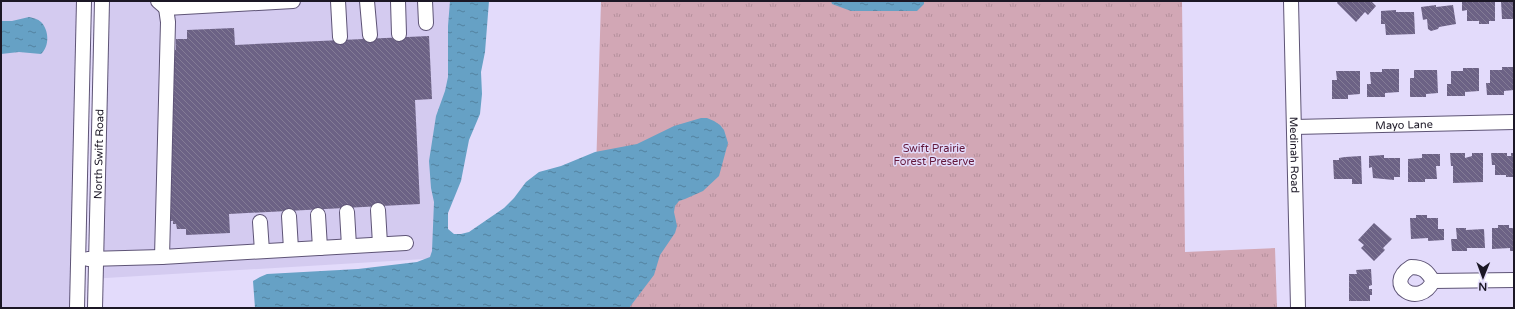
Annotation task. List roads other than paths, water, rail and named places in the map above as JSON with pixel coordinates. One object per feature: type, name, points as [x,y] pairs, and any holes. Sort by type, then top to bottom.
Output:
[{"type":"street","name":"North Swift Road","points":[[77,308],[84,1]]},
{"type":"street","name":"North Swift Road","points":[[95,308],[102,1]]},
{"type":"street","points":[[162,257],[168,22],[162,4],[293,1]]},
{"type":"street","points":[[338,1],[340,37]]},
{"type":"street","points":[[367,1],[370,35]]},
{"type":"street","points":[[398,1],[400,34]]},
{"type":"street","points":[[425,1],[426,23]]},
{"type":"street","name":"Medinah Road","points":[[1291,1],[1298,308]]},
{"type":"street","name":"Mayo Lane","points":[[1294,127],[1514,122]]},
{"type":"street","points":[[378,210],[380,244]]},
{"type":"street","points":[[347,212],[349,246]]},
{"type":"street","points":[[318,215],[320,248]]},
{"type":"street","points":[[289,216],[291,249]]},
{"type":"street","points":[[260,222],[262,251]]},
{"type":"street","points":[[79,259],[162,257],[406,243]]},
{"type":"street","points":[[1433,281],[1514,280]]},
{"type":"water","points":[[450,1],[489,1],[485,52],[481,72],[482,94],[480,114],[469,140],[461,181],[448,213],[448,229],[454,234],[469,232],[504,208],[526,182],[539,172],[561,166],[595,152],[637,144],[674,126],[701,118],[707,118],[714,121],[724,130],[728,143],[719,176],[703,191],[679,201],[675,206],[674,212],[677,226],[675,233],[660,255],[654,275],[629,308],[255,308],[253,281],[267,274],[358,269],[417,262],[430,257],[432,251],[434,202],[431,188],[429,161],[436,116],[445,91],[448,77],[448,26]]},
{"type":"water","points":[[831,1],[924,1],[924,4],[917,11],[851,11],[832,4]]},
{"type":"water","points":[[29,17],[40,21],[46,29],[47,42],[44,51],[41,54],[19,52],[1,54],[1,21],[12,21]]},
{"type":"park label","name":"Swift Prairie Forest Preserve","points":[[934,154]]}]
